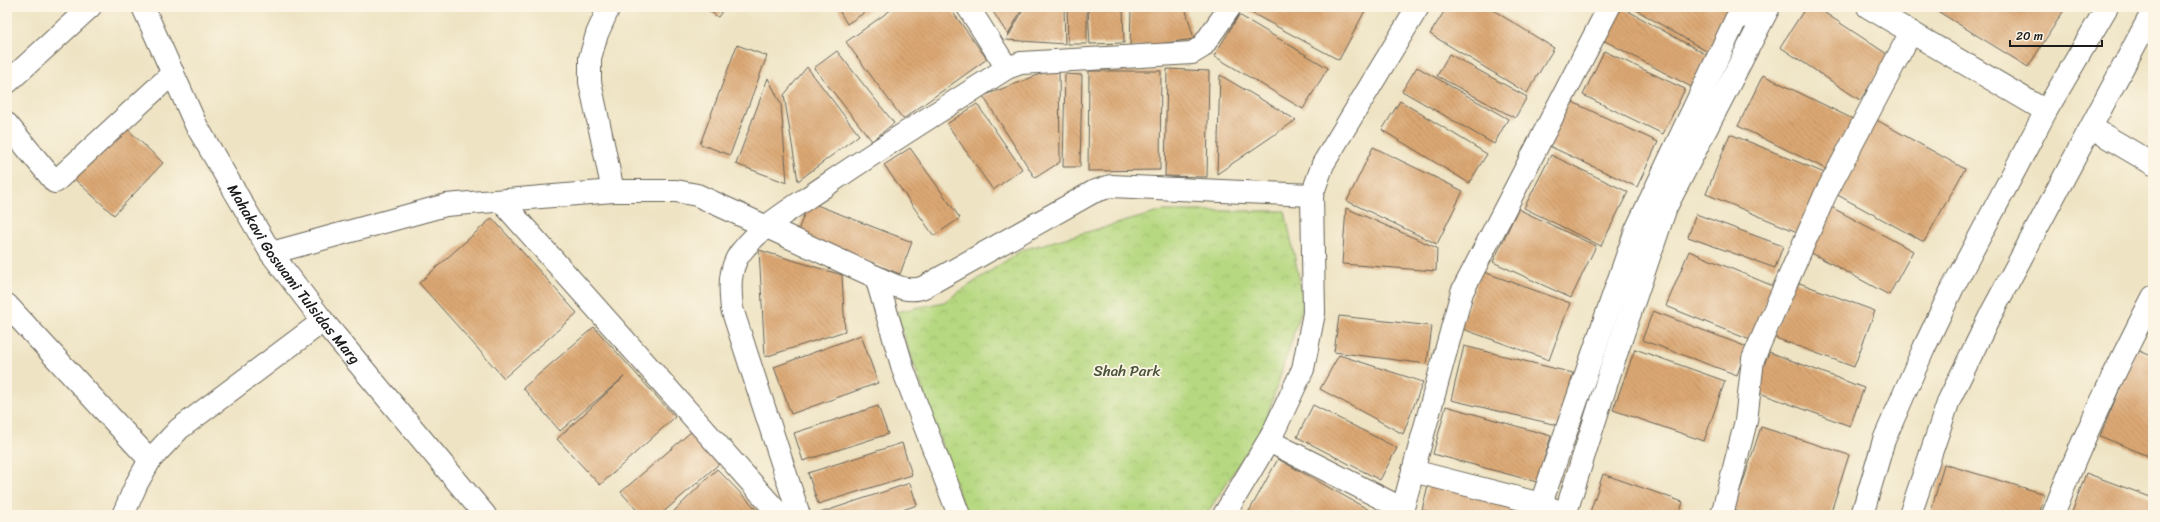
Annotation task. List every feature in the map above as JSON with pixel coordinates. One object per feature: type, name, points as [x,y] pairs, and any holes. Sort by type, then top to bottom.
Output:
[{"type":"street","points":[[7,83],[90,7]]},
{"type":"street","points":[[609,7],[597,34],[590,58],[590,82],[613,191]]},
{"type":"street","points":[[968,7],[1007,68]]},
{"type":"street","points":[[799,515],[732,309],[730,287],[735,262],[741,252],[765,228],[894,139],[1007,68],[1021,63],[1192,52],[1202,47],[1230,7]]},
{"type":"street","points":[[1224,515],[1269,441],[1303,369],[1314,313],[1312,195],[1323,164],[1418,7]]},
{"type":"street","points":[[1269,441],[1402,512],[1462,292],[1609,7]]},
{"type":"street","points":[[1868,7],[2046,111]]},
{"type":"street","points":[[1862,515],[1884,440],[1924,348],[1953,287],[2046,111],[2107,7]]},
{"type":"street","name":"Mahakavi Goswami Tulsidas Marg","points":[[145,8],[172,74],[196,125],[271,253],[323,321],[485,515]]},
{"type":"street","points":[[1413,470],[1539,509],[1566,515],[1612,366],[1666,207],[1768,8]]},
{"type":"street","points":[[1539,509],[1636,230],[1736,19],[1768,8]]},
{"type":"street","points":[[1910,515],[1949,400],[1991,314],[2092,128],[2153,11]]},
{"type":"street","points":[[1722,515],[1746,421],[1753,359],[1824,195],[1911,32]]},
{"type":"street","points":[[7,124],[55,182],[172,74]]},
{"type":"street","points":[[2092,128],[2153,164]]},
{"type":"street","points":[[271,253],[446,205],[613,191],[676,191],[697,195],[765,228],[896,286],[918,290],[1093,192],[1112,186],[1312,195]]},
{"type":"street","points":[[501,201],[780,515]]},
{"type":"street","points":[[876,277],[904,372],[959,515]]},
{"type":"street","points":[[2052,515],[2068,473],[2126,349],[2153,297]]},
{"type":"street","points":[[7,305],[150,460]]},
{"type":"street","points":[[123,515],[137,483],[150,460],[179,429],[323,321]]},
{"type":"green space","name":"Shah Park","points":[[1163,211],[1285,211],[1304,302],[1265,423],[1206,515],[966,515],[896,312],[944,302],[1022,250]]},
{"type":"building","points":[[703,7],[725,7],[718,17]]},
{"type":"building","points":[[837,7],[873,7],[847,24]]},
{"type":"building","points":[[895,7],[949,7],[987,59],[903,119],[846,42]]},
{"type":"building","points":[[990,7],[1023,7],[1008,35]]},
{"type":"building","points":[[1025,7],[1064,7],[1065,44],[1006,40]]},
{"type":"building","points":[[1067,7],[1087,7],[1087,44],[1068,44]]},
{"type":"building","points":[[1088,7],[1123,7],[1124,43],[1090,44]]},
{"type":"building","points":[[1131,7],[1185,7],[1194,39],[1130,48]]},
{"type":"building","points":[[1250,7],[1367,7],[1339,60],[1248,11]]},
{"type":"building","points":[[1447,7],[1488,7],[1554,48],[1527,93],[1430,34]]},
{"type":"building","points":[[1621,7],[1714,59],[1697,90],[1603,40]]},
{"type":"building","points":[[1631,7],[1734,7],[1708,52]]},
{"type":"building","points":[[1806,7],[1816,7],[1890,56],[1860,100],[1780,47]]},
{"type":"building","points":[[1931,7],[2066,7],[2028,67]]},
{"type":"building","points":[[1239,15],[1328,68],[1303,109],[1214,56]]},
{"type":"building","points":[[737,45],[767,56],[730,155],[700,144]]},
{"type":"building","points":[[837,51],[894,123],[872,141],[814,68]]},
{"type":"building","points":[[1604,51],[1685,89],[1663,134],[1583,95]]},
{"type":"building","points":[[1449,54],[1527,97],[1515,118],[1437,76]]},
{"type":"building","points":[[807,67],[859,135],[798,181],[784,95]]},
{"type":"building","points":[[1059,67],[1060,162],[1035,178],[983,96]]},
{"type":"building","points":[[1417,67],[1508,119],[1494,144],[1402,91]]},
{"type":"building","points":[[1167,69],[1209,71],[1207,177],[1165,176]]},
{"type":"building","points":[[1089,71],[1161,71],[1160,170],[1088,171]]},
{"type":"building","points":[[1065,74],[1082,75],[1080,167],[1063,167]]},
{"type":"building","points":[[1220,75],[1296,120],[1217,174]]},
{"type":"building","points":[[1763,75],[1857,121],[1832,172],[1738,126]]},
{"type":"building","points":[[768,78],[781,104],[787,183],[736,164]]},
{"type":"building","points":[[1568,100],[1658,142],[1637,187],[1547,145]]},
{"type":"building","points":[[1400,101],[1487,154],[1469,183],[1382,130]]},
{"type":"building","points":[[977,104],[1022,169],[993,190],[947,124]]},
{"type":"building","points":[[1873,118],[1965,169],[1924,242],[1832,192]]},
{"type":"building","points":[[121,123],[163,163],[114,215],[71,176]]},
{"type":"building","points":[[1730,134],[1827,174],[1802,234],[1706,194]]},
{"type":"building","points":[[1373,147],[1463,191],[1437,244],[1347,201]]},
{"type":"building","points":[[910,148],[960,218],[934,236],[884,165]]},
{"type":"building","points":[[1551,155],[1628,192],[1601,246],[1524,208]]},
{"type":"building","points":[[809,202],[912,242],[900,274],[797,233]]},
{"type":"building","points":[[1831,207],[1913,251],[1889,295],[1808,251]]},
{"type":"building","points":[[1346,208],[1437,248],[1436,271],[1342,264]]},
{"type":"building","points":[[1518,209],[1596,246],[1571,298],[1493,262]]},
{"type":"building","points":[[1696,214],[1783,246],[1775,268],[1688,237]]},
{"type":"building","points":[[492,218],[577,313],[504,378],[419,283]]},
{"type":"building","points":[[759,250],[842,275],[845,331],[765,357]]},
{"type":"building","points":[[1689,251],[1773,286],[1750,340],[1666,306]]},
{"type":"building","points":[[1481,271],[1570,303],[1549,360],[1460,328]]},
{"type":"building","points":[[1794,281],[1875,311],[1854,367],[1773,337]]},
{"type":"building","points":[[1653,311],[1747,347],[1737,375],[1642,340]]},
{"type":"building","points":[[1339,316],[1432,326],[1427,364],[1334,352]]},
{"type":"building","points":[[2153,318],[2153,336],[2146,333]]},
{"type":"building","points":[[594,327],[675,417],[600,485],[557,439],[624,377],[560,431],[523,388]]},
{"type":"building","points":[[861,335],[878,383],[791,414],[774,367]]},
{"type":"building","points":[[1464,346],[1573,373],[1561,426],[1451,400]]},
{"type":"building","points":[[1635,349],[1725,381],[1704,441],[1613,410]]},
{"type":"building","points":[[2136,350],[2153,357],[2153,458],[2100,436]]},
{"type":"building","points":[[1769,352],[1864,388],[1850,426],[1754,391]]},
{"type":"building","points":[[1339,355],[1423,382],[1403,434],[1320,389]]},
{"type":"building","points":[[1313,405],[1397,448],[1380,480],[1297,437]]},
{"type":"building","points":[[878,406],[888,434],[803,461],[794,433]]},
{"type":"building","points":[[1446,406],[1551,436],[1537,482],[1433,454]]},
{"type":"building","points":[[1761,427],[1849,455],[1830,515],[1748,515],[1734,510]]},
{"type":"building","points":[[692,431],[720,463],[660,515],[641,515],[621,492]]},
{"type":"building","points":[[902,443],[912,475],[818,504],[808,473]]},
{"type":"building","points":[[1278,459],[1371,511],[1368,515],[1247,515]]},
{"type":"building","points":[[1944,464],[2045,494],[2039,515],[1930,515]]},
{"type":"building","points":[[717,469],[762,515],[670,515]]},
{"type":"building","points":[[2086,473],[2153,498],[2153,515],[2071,515]]},
{"type":"building","points":[[1603,474],[1683,502],[1679,515],[1589,515]]},
{"type":"building","points":[[1429,481],[1519,503],[1518,515],[1443,515],[1422,510]]},
{"type":"building","points":[[910,483],[917,505],[888,515],[820,515],[820,513]]}]
